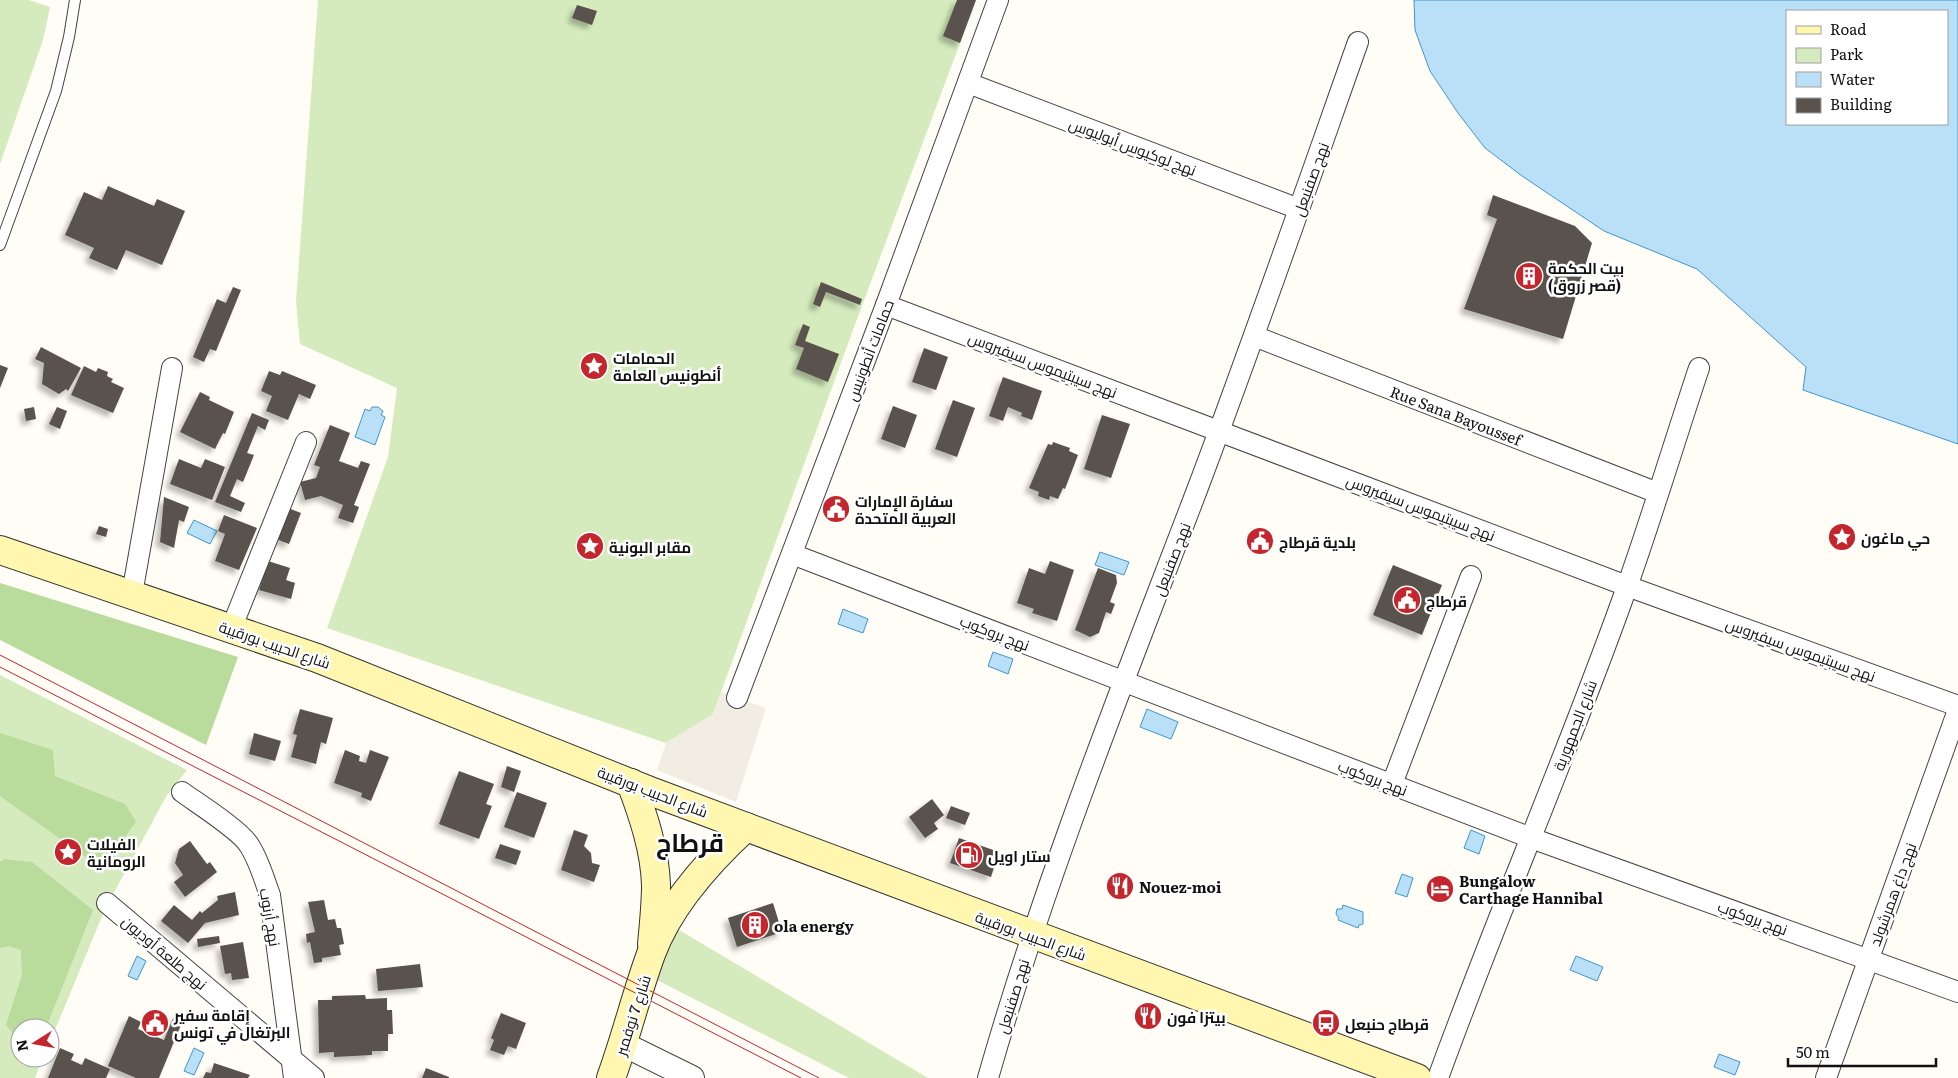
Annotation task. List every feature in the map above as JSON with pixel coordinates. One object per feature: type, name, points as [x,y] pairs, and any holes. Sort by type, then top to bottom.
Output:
[{"type":"main road","name":"شارع الحبيب بورقيبة","points":[[0,550],[317,658],[746,827],[1416,1078]]},
{"type":"main road","name":"شارع 7 نوفمبر","points":[[631,783],[650,841],[656,884],[652,953]]},
{"type":"main road","name":"شارع 7 نوفمبر","points":[[611,1078],[652,953],[680,900],[719,852],[746,827]]},
{"type":"street","name":"حمامات أنطونيس","points":[[737,698],[886,305],[998,0]]},
{"type":"street","name":"نهج صفنبعل","points":[[988,1078],[1031,935],[1124,681],[1220,430],[1358,42]]},
{"type":"street","name":"نهج لوكيوس أبوليوس","points":[[968,83],[1299,209]]},
{"type":"street","name":"نهج سيبتيموس سيفيروس","points":[[886,305],[1220,430],[1627,586],[1958,706]]},
{"type":"street","name":"Rue Sana Bayoussef","points":[[1254,336],[1658,493]]},
{"type":"street","points":[[132,594],[172,368]]},
{"type":"street","name":"شارع الجمهورية","points":[[1438,1078],[1471,986],[1531,838],[1627,586],[1699,368]]},
{"type":"street","points":[[231,629],[306,442]]},
{"type":"street","name":"نهج بروكوب","points":[[792,554],[1531,838],[1958,992]]},
{"type":"street","points":[[1392,784],[1471,576]]},
{"type":"street","name":"نهج داغ همرشولد","points":[[1826,1078],[1958,710]]},
{"type":"street","name":"نهج أرنوب","points":[[182,792],[249,843],[262,872],[270,895],[292,1069]]},
{"type":"street","name":"نهج طلعة أوديون","points":[[107,903],[292,1069],[314,1078]]},
{"type":"street","points":[[623,1044],[692,1078]]},
{"type":"lane","points":[[0,245],[56,91],[69,37],[75,0]]},
{"type":"green space","points":[[0,0],[29,0],[50,7],[43,40],[0,164]]},
{"type":"green space","name":"الحمامات أنطونيس العامة","points":[[318,0],[976,0],[713,714],[666,743],[327,628],[388,457],[397,388],[300,344],[296,302]]},
{"type":"green space","points":[[0,583],[238,657],[206,745],[0,640]]},
{"type":"green space","name":"الفيلات الرومانية","points":[[0,675],[187,770],[167,795],[105,909],[60,1018],[10,1018],[10,1068],[39,1068],[35,1078],[0,1078]]},
{"type":"green space","points":[[0,733],[53,750],[55,776],[125,804],[136,822],[101,868],[0,796]]},
{"type":"green space","points":[[4,859],[32,862],[93,910],[50,1018],[10,1018],[10,1030],[6,1025],[22,975],[21,950],[8,946],[0,948],[0,862]]},
{"type":"green space","points":[[674,927],[928,1078],[849,1078],[651,977]]},
{"type":"shaded area","points":[[721,692],[766,708],[736,802],[657,770],[666,743],[713,714]]},
{"type":"water","points":[[1414,0],[1958,0],[1958,444],[1803,390],[1806,367],[1697,269],[1604,231],[1522,176],[1485,148],[1458,113],[1430,71],[1415,30]]},
{"type":"water","points":[[372,407],[378,407],[383,411],[381,415],[385,417],[375,445],[355,437],[365,409],[370,411]]},
{"type":"water","points":[[194,520],[217,531],[210,544],[187,533]]},
{"type":"water","points":[[1100,552],[1129,562],[1124,575],[1095,565]]},
{"type":"water","points":[[843,609],[868,619],[863,633],[838,624]]},
{"type":"water","points":[[993,652],[1013,659],[1008,674],[988,666]]},
{"type":"water","points":[[1147,709],[1178,722],[1171,739],[1140,727]]},
{"type":"water","points":[[1471,830],[1485,836],[1479,854],[1464,848]]},
{"type":"water","points":[[1402,874],[1413,878],[1407,897],[1395,893]]},
{"type":"water","points":[[1343,905],[1363,912],[1363,924],[1359,925],[1358,928],[1338,920],[1337,909],[1342,909]]},
{"type":"water","points":[[137,956],[146,961],[137,980],[128,976]]},
{"type":"water","points":[[1576,956],[1603,967],[1597,981],[1570,970]]},
{"type":"water","points":[[194,1048],[204,1053],[194,1075],[184,1071]]},
{"type":"water","points":[[1719,1054],[1740,1062],[1735,1075],[1714,1067]]},
{"type":"building","points":[[957,0],[976,0],[960,43],[943,36]]},
{"type":"building","points":[[577,5],[597,11],[592,25],[572,18]]},
{"type":"building","points":[[108,186],[154,206],[157,199],[185,211],[162,265],[126,250],[117,270],[89,258],[94,248],[65,235],[84,192],[102,200]]},
{"type":"building","name":"بيت الحكمة (قصر زروق)","points":[[1493,195],[1575,226],[1592,243],[1563,339],[1464,309],[1497,219],[1487,215]]},
{"type":"building","points":[[821,282],[862,299],[860,305],[826,292],[820,307],[813,304]]},
{"type":"building","points":[[233,287],[241,290],[216,351],[210,349],[204,362],[193,357],[217,299],[226,303]]},
{"type":"building","points":[[803,324],[810,327],[805,341],[839,354],[828,382],[796,369],[804,348],[795,345]]},
{"type":"building","points":[[41,347],[81,368],[68,391],[66,389],[59,394],[42,384],[44,363],[35,359]]},
{"type":"building","points":[[924,348],[948,357],[936,390],[912,382]]},
{"type":"building","points":[[0,365],[8,368],[0,388]]},
{"type":"building","points":[[84,366],[96,372],[98,368],[108,372],[107,376],[113,379],[111,382],[124,388],[113,413],[71,395]]},
{"type":"building","points":[[269,371],[280,375],[282,371],[316,385],[310,399],[299,394],[288,420],[266,411],[272,396],[261,391]]},
{"type":"building","points":[[1003,377],[1042,391],[1032,420],[1021,416],[1022,413],[1008,407],[1003,421],[989,416]]},
{"type":"building","points":[[200,392],[210,397],[209,400],[234,412],[225,434],[223,433],[215,449],[180,432]]},
{"type":"building","points":[[953,400],[975,408],[957,457],[935,449]]},
{"type":"building","points":[[893,406],[917,415],[905,448],[881,439]]},
{"type":"building","points":[[34,407],[36,419],[26,421],[24,409]]},
{"type":"building","points":[[57,407],[67,411],[60,429],[49,424]]},
{"type":"building","points":[[252,413],[269,420],[265,430],[258,426],[247,453],[254,455],[243,482],[237,479],[230,496],[245,503],[241,512],[215,502]]},
{"type":"building","points":[[1102,415],[1130,424],[1111,478],[1084,469]]},
{"type":"building","points":[[330,425],[350,433],[339,461],[358,468],[361,461],[370,464],[354,505],[359,507],[353,523],[338,518],[343,505],[321,496],[305,500],[300,482],[316,478],[320,467],[314,465]]},
{"type":"building","points":[[1053,442],[1070,448],[1069,451],[1078,455],[1065,489],[1063,488],[1058,499],[1050,496],[1049,500],[1038,496],[1039,492],[1029,488],[1048,444],[1052,445]]},
{"type":"building","points":[[179,459],[201,468],[205,459],[225,467],[212,500],[170,484]]},
{"type":"building","points":[[164,497],[189,507],[184,522],[179,520],[174,548],[160,542]]},
{"type":"building","points":[[288,508],[301,513],[289,544],[276,539]]},
{"type":"building","points":[[224,515],[257,528],[239,570],[215,561],[225,534],[218,531]]},
{"type":"building","points":[[99,526],[108,529],[106,537],[96,534]]},
{"type":"building","points":[[268,561],[290,568],[286,580],[295,583],[291,599],[259,590]]},
{"type":"building","points":[[1050,561],[1074,570],[1057,621],[1032,613],[1034,609],[1017,603],[1029,568],[1045,574]]},
{"type":"building","name":"قرطاج","points":[[1393,565],[1442,585],[1422,635],[1373,615]]},
{"type":"building","points":[[1098,568],[1116,575],[1117,583],[1110,602],[1115,604],[1111,614],[1106,612],[1099,633],[1090,637],[1075,630]]},
{"type":"building","points":[[300,709],[333,718],[326,744],[321,742],[316,764],[291,757],[297,735],[293,734]]},
{"type":"building","points":[[254,733],[281,741],[275,761],[249,754]]},
{"type":"building","points":[[345,750],[360,756],[359,761],[366,763],[370,750],[389,757],[371,801],[361,797],[362,793],[334,783]]},
{"type":"building","points":[[507,766],[521,771],[514,792],[501,787]]},
{"type":"building","points":[[459,771],[494,784],[486,804],[492,806],[479,839],[439,824]]},
{"type":"building","points":[[517,792],[547,803],[534,838],[504,827]]},
{"type":"building","points":[[932,799],[944,815],[934,823],[938,829],[925,838],[909,817]]},
{"type":"building","points":[[951,806],[970,813],[965,825],[946,818]]},
{"type":"building","points":[[574,830],[588,835],[584,846],[591,853],[592,863],[600,865],[594,882],[561,870]]},
{"type":"building","points":[[959,838],[999,852],[991,877],[950,863]]},
{"type":"building","points":[[190,841],[207,864],[210,862],[217,872],[185,897],[174,882],[183,875],[175,863],[179,849]]},
{"type":"building","points":[[500,844],[521,851],[516,865],[495,858]]},
{"type":"building","points":[[235,892],[239,915],[205,923],[188,943],[161,921],[174,905],[192,920],[200,911],[202,913],[218,900],[217,896]]},
{"type":"building","points":[[324,900],[328,920],[335,919],[337,928],[341,928],[344,944],[339,945],[341,955],[322,958],[322,962],[314,963],[310,942],[307,943],[306,934],[315,932],[308,902]]},
{"type":"building","name":"ola energy","points":[[773,903],[782,932],[737,947],[728,918]]},
{"type":"building","points":[[219,936],[220,943],[198,947],[197,939]]},
{"type":"building","points":[[243,942],[249,978],[232,980],[231,973],[225,974],[220,946]]},
{"type":"building","points":[[420,964],[423,987],[378,991],[376,969]]},
{"type":"building","points":[[365,995],[366,999],[387,998],[387,1010],[392,1010],[393,1034],[388,1034],[388,1051],[372,1051],[372,1055],[334,1057],[334,1052],[319,1053],[318,1000],[332,1000],[332,996]]},
{"type":"building","points":[[501,1013],[526,1023],[516,1049],[508,1046],[504,1055],[490,1050],[494,1040],[491,1038]]},
{"type":"building","points":[[129,1016],[141,1022],[138,1029],[164,1040],[174,1016],[183,1020],[159,1078],[136,1078],[108,1066]]},
{"type":"building","points":[[60,1048],[74,1054],[71,1060],[82,1065],[85,1058],[110,1069],[106,1078],[48,1078],[52,1068],[60,1068]]},
{"type":"building","points":[[214,1063],[250,1075],[248,1078],[203,1078],[206,1072],[211,1073]]},
{"type":"building","points":[[426,1068],[449,1077],[449,1078],[422,1078]]},
{"type":"tram line","points":[[0,655],[819,1078]]},
{"type":"tram line","points":[[0,667],[801,1078]]},
{"type":"place","name":"بيت الحكمة (قصر زروق)","points":[[1529,276]]},
{"type":"place","name":"الحمامات أنطونيس العامة","points":[[594,366]]},
{"type":"place","name":"سفارة الإمارات العربية المتحدة","points":[[836,509]]},
{"type":"place","name":"حي ماغون","points":[[1842,537]]},
{"type":"place","name":"بلدية قرطاج","points":[[1260,541]]},
{"type":"place","name":"مقابر البونية","points":[[590,546]]},
{"type":"place","name":"قرطاج","points":[[1407,600]]},
{"type":"place","name":"الفيلات الرومانية","points":[[68,852]]},
{"type":"place","name":"ستار اويل","points":[[969,855]]},
{"type":"place","name":"Nouez-moi","points":[[1120,886]]},
{"type":"place","name":"Bungalow Carthage Hannibal","points":[[1440,889]]},
{"type":"place","name":"ola energy","points":[[755,925]]},
{"type":"place","name":"بيتزا فون","points":[[1148,1016]]},
{"type":"place","name":"إقامة سفير البرتغال في تونس","points":[[155,1023]]},
{"type":"place","name":"قرطاج حنبعل","points":[[1326,1023]]},
{"type":"district","name":"قرطاج","points":[[690,841]]}]
